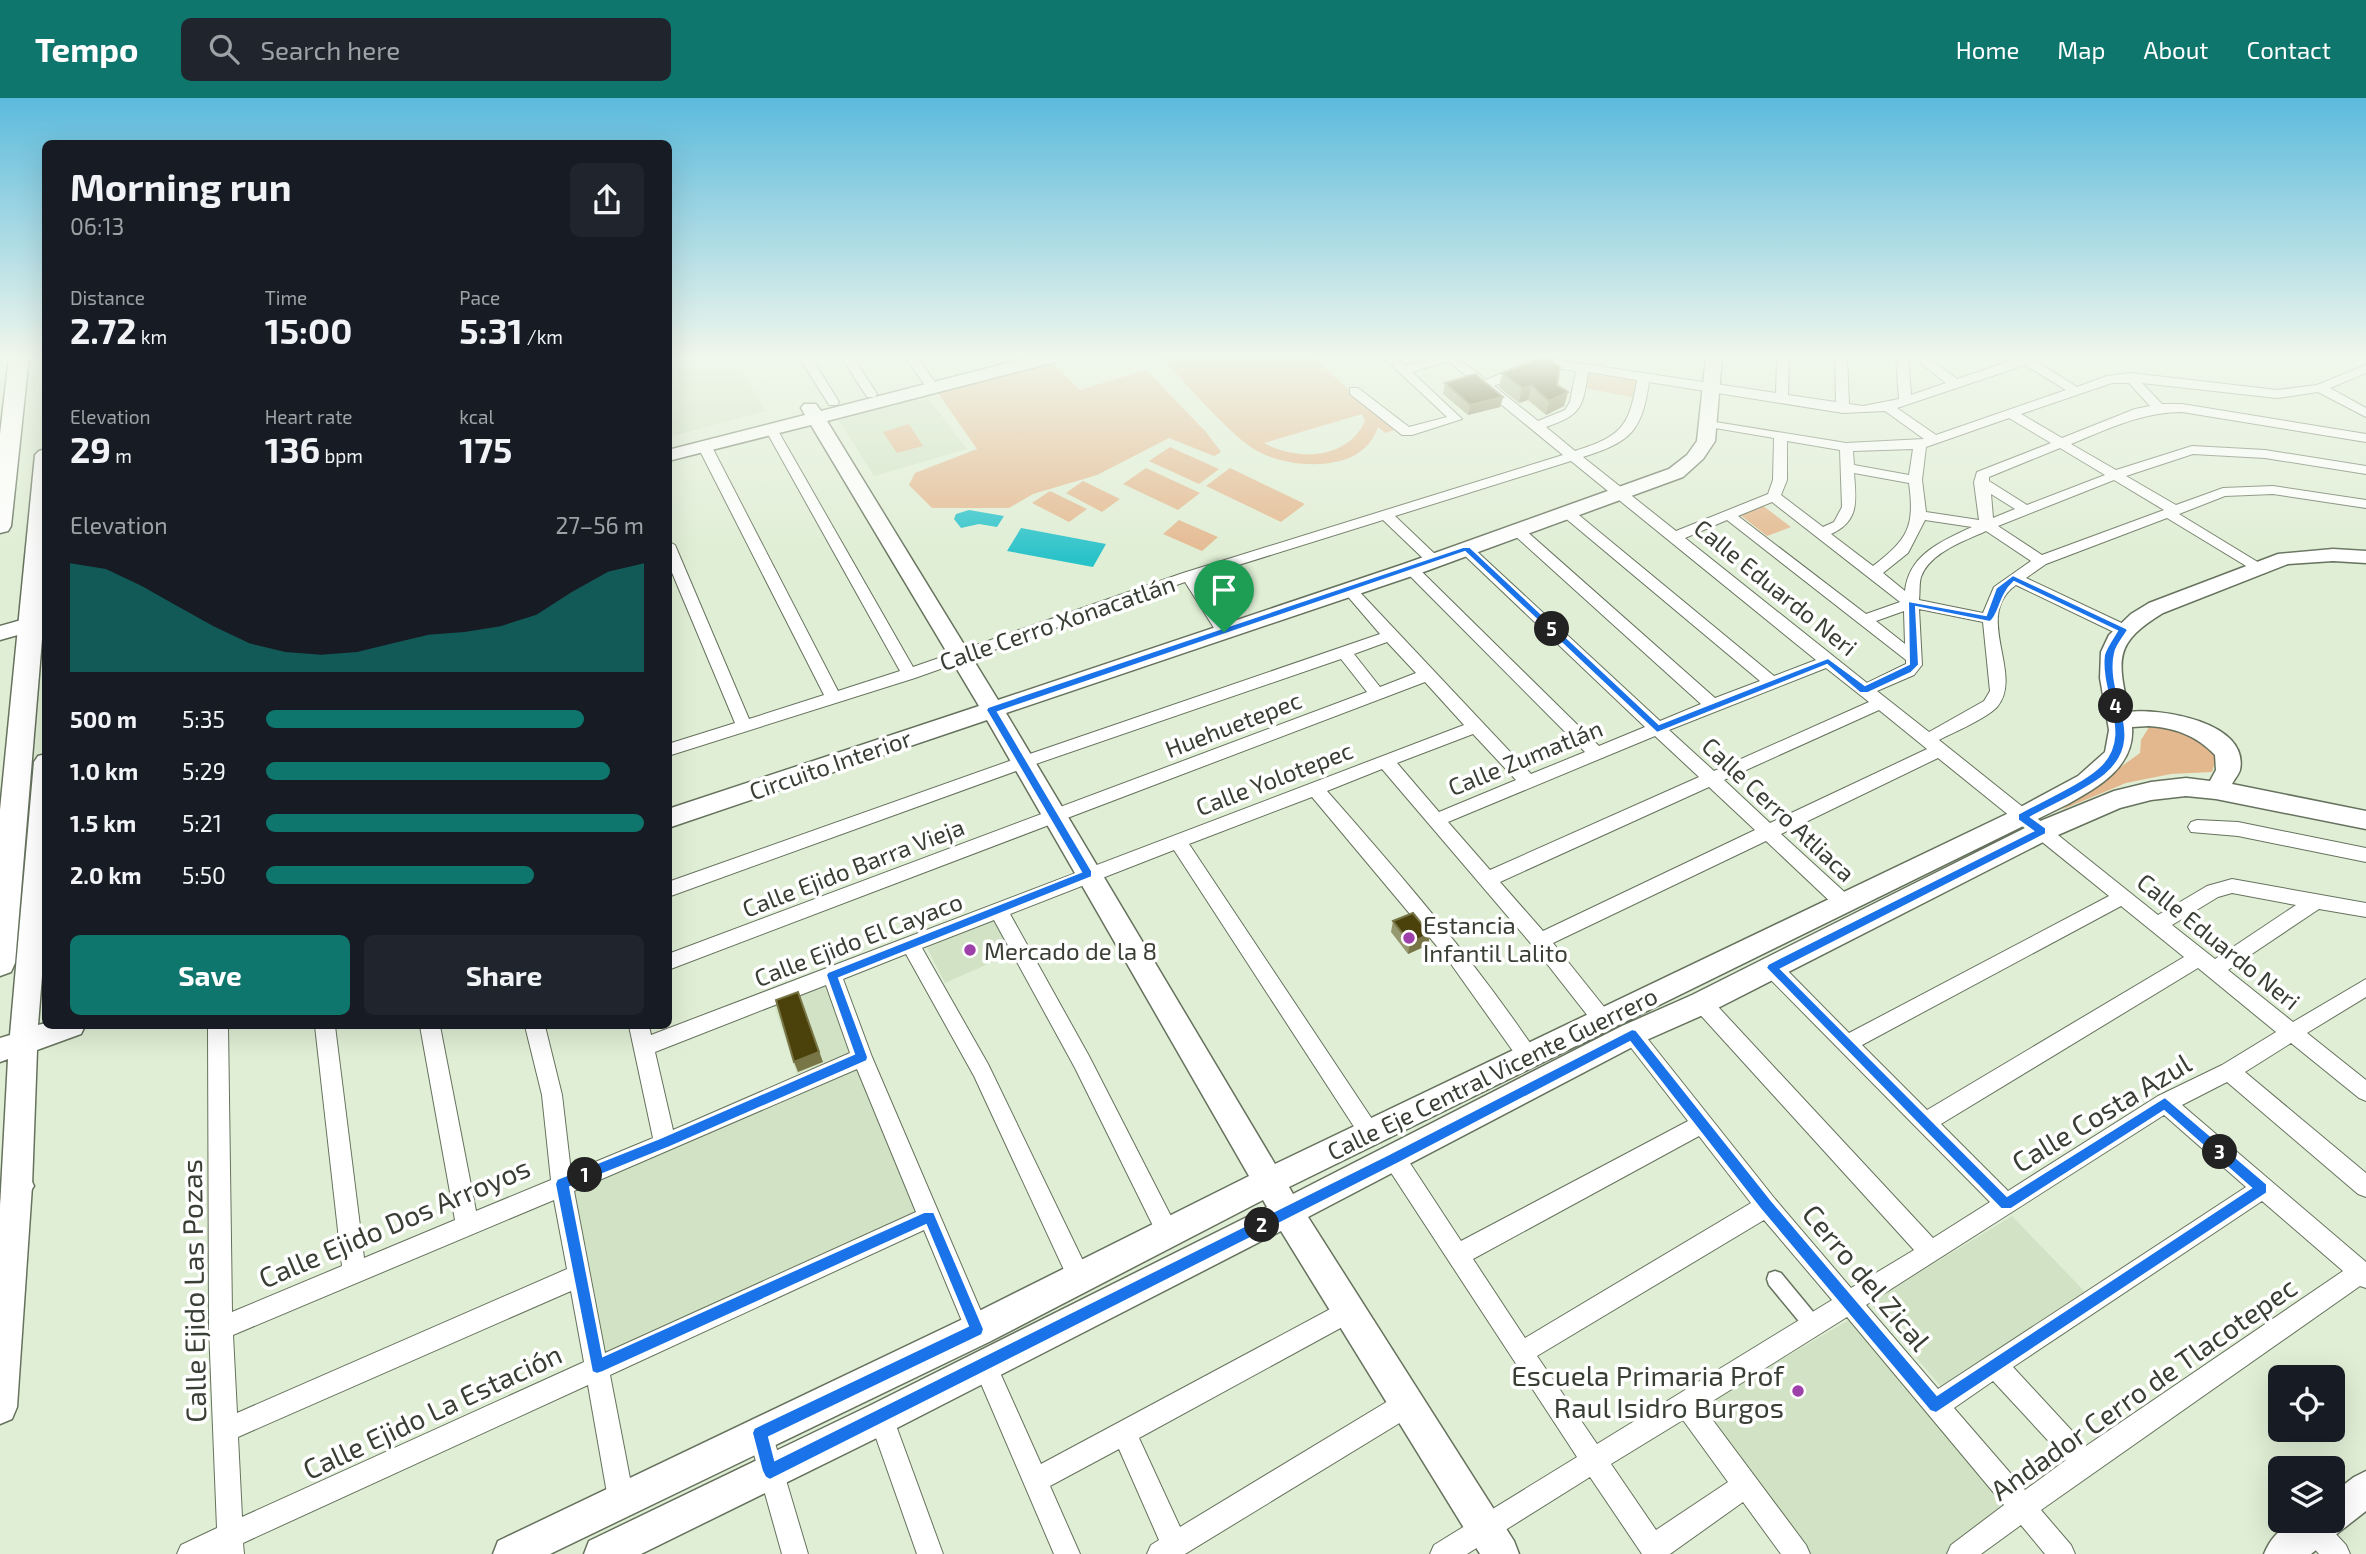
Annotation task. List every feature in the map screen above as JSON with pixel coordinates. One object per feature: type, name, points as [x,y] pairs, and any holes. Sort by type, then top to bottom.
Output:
[{"type":"main road","points":[[0,526],[5,425]]},
{"type":"main road","points":[[672,455],[705,447],[735,433],[766,425]]},
{"type":"main road","points":[[672,443],[771,429],[782,425]]},
{"type":"main road","points":[[820,425],[1024,762],[1287,1212],[1501,1554]]},
{"type":"main road","name":"Circuito Interior","points":[[672,818],[1569,514],[1676,473],[1701,452],[1706,441],[1708,425]]},
{"type":"main road","points":[[39,950],[1,955],[38,616],[42,536]]},
{"type":"main road","points":[[2123,630],[2156,608],[2285,558],[2366,557]]},
{"type":"main road","points":[[0,619],[38,616]]},
{"type":"main road","points":[[0,633],[38,616]]},
{"type":"main road","name":"Calle Eje Central Vicente Guerrero","points":[[602,1554],[881,1418],[1632,1034],[1772,968],[2032,824],[2101,772],[2114,758],[2121,743],[2110,679],[2109,653],[2123,630]]},
{"type":"main road","points":[[2119,721],[2146,716],[2164,718],[2204,732],[2227,753],[2228,770],[2216,790]]},
{"type":"main road","name":"Calle Eje Central Vicente Guerrero","points":[[511,1554],[977,1329],[1167,1231],[1602,1018],[1844,904],[2032,824],[2151,791],[2186,788],[2216,790],[2366,820]]},
{"type":"main road","points":[[0,1407],[12,1046],[39,950],[42,869]]},
{"type":"main road","points":[[12,1046],[62,1029]]},
{"type":"main road","points":[[2345,1511],[2366,1489]]},
{"type":"main road","points":[[2282,1554],[2321,1533]]},
{"type":"street","points":[[1398,425],[1407,432],[1434,425]]},
{"type":"street","name":"Calle Cerro Xonacatlán","points":[[672,749],[909,674],[1188,576],[1574,455],[1621,439],[1633,425]]},
{"type":"street","points":[[1719,425],[1846,447],[1926,442],[1978,425]]},
{"type":"street","points":[[1907,425],[1926,442]]},
{"type":"street","points":[[2030,425],[2116,475],[2256,567]]},
{"type":"street","points":[[1987,524],[1982,475],[2106,425]]},
{"type":"street","points":[[2241,425],[2322,448],[2365,472]]},
{"type":"street","name":"Calle Eduardo Neri","points":[[1537,426],[2366,1092]]},
{"type":"street","points":[[771,429],[909,674]]},
{"type":"street","points":[[1674,537],[1774,496],[1780,480],[1781,436]]},
{"type":"street","points":[[1864,690],[1908,671],[1915,659],[1911,603],[1914,576],[1926,559],[1942,547],[1987,524],[2116,475],[2192,450],[2265,454],[2322,448],[2366,438]]},
{"type":"street","points":[[1874,573],[1903,550],[1920,515],[1915,480],[1926,442]]},
{"type":"street","points":[[705,447],[833,698]]},
{"type":"street","points":[[1821,533],[1840,525],[1849,507],[1846,447]]},
{"type":"street","points":[[1847,468],[1915,480]]},
{"type":"street","points":[[1981,482],[2026,510]]},
{"type":"street","points":[[1540,941],[1766,832],[1933,745],[1990,705],[1998,691],[1990,619],[1999,590],[2041,561],[2223,492],[2273,490],[2366,504]]},
{"type":"street","points":[[1774,496],[1911,603],[1990,619]]},
{"type":"street","points":[[1384,513],[1433,560]]},
{"type":"street","points":[[1569,514],[1773,683]]},
{"type":"street","points":[[1920,515],[1987,524],[2041,561]]},
{"type":"street","points":[[1730,516],[1915,659]]},
{"type":"street","points":[[1517,531],[1713,705]]},
{"type":"street","name":"Calle Cerro Atliaca","points":[[1466,549],[1844,904]]},
{"type":"street","points":[[672,555],[744,726]]},
{"type":"street","points":[[1411,569],[1598,755]]},
{"type":"street","points":[[1188,576],[1224,632]]},
{"type":"street","points":[[2013,578],[2123,630]]},
{"type":"street","points":[[1349,589],[1529,783]]},
{"type":"street","points":[[1863,620],[1911,603]]},
{"type":"street","points":[[672,889],[1024,762],[1214,699],[1390,636]]},
{"type":"street","points":[[1343,652],[1378,695]]},
{"type":"street","name":"Calle Zumatlán","points":[[1436,820],[1713,705],[1828,661]]},
{"type":"street","name":"Huehuetepec","points":[[1055,817],[1428,675]]},
{"type":"street","points":[[1488,879],[1881,703]]},
{"type":"street","name":"Calle Yolotepec","points":[[1088,874],[1477,726]]},
{"type":"street","points":[[1386,762],[1488,879],[1602,1018]]},
{"type":"street","points":[[1315,789],[1408,896],[1501,1014],[1527,1055]]},
{"type":"street","name":"Calle Ejido Barra Vieja","points":[[672,961],[1055,817]]},
{"type":"street","points":[[2197,827],[2238,829],[2366,855]]},
{"type":"street","points":[[1177,841],[1369,1132]]},
{"type":"street","name":"Calle Ejido El Cayaco","points":[[644,1047],[911,946],[1088,874]]},
{"type":"street","points":[[2158,924],[2213,891],[2232,886],[2366,910]]},
{"type":"street","points":[[1846,1044],[2125,896]]},
{"type":"street","points":[[1926,1122],[2316,901]]},
{"type":"street","points":[[999,911],[1082,1062],[1167,1231]]},
{"type":"street","points":[[911,946],[981,1070],[1079,1277]]},
{"type":"street","points":[[1772,968],[2006,1204]]},
{"type":"street","points":[[832,975],[862,1057],[977,1329]]},
{"type":"street","name":"Calle Costa Azul","points":[[1443,1554],[1931,1252],[2165,1103],[2228,1071],[2291,1031],[2361,997]]},
{"type":"street","points":[[1702,1003],[1931,1252]]},
{"type":"street","name":"Calle Ejido Las Pozas","points":[[218,1029],[220,1328],[231,1546]]},
{"type":"street","points":[[325,1029],[354,1272]]},
{"type":"street","points":[[431,1029],[467,1224]]},
{"type":"street","points":[[536,1029],[552,1095],[562,1184],[621,1499]]},
{"type":"street","points":[[640,1029],[665,1143]]},
{"type":"street","name":"Cerro del Zical","points":[[1632,1034],[1767,1206],[2062,1554]]},
{"type":"street","name":"Calle Ejido Dos Arroyos","points":[[220,1328],[665,1143],[862,1057]]},
{"type":"street","points":[[2228,1071],[2366,1187]]},
{"type":"street","points":[[2165,1103],[2363,1274]]},
{"type":"street","points":[[1457,1255],[1702,1124]]},
{"type":"street","points":[[1394,1158],[1655,1551],[1745,1485]]},
{"type":"street","points":[[1936,1405],[2262,1189]]},
{"type":"street","points":[[1521,1353],[1767,1206]]},
{"type":"street","name":"Calle Ejido La Estación","points":[[190,1554],[231,1546],[597,1367],[929,1217]]},
{"type":"street","name":"Andador Cerro de Tlacotepec","points":[[1960,1554],[2084,1462],[2363,1274]]},
{"type":"street","points":[[226,1430],[580,1275]]},
{"type":"street","points":[[1775,1279],[1813,1325]]},
{"type":"street","points":[[1037,1480],[1349,1311]]},
{"type":"street","points":[[985,1365],[1068,1554]]},
{"type":"street","points":[[1996,1366],[2084,1462]]},
{"type":"street","points":[[1124,1432],[1168,1550],[1407,1404]]},
{"type":"street","points":[[1686,1404],[1797,1554]]},
{"type":"street","points":[[881,1418],[930,1554]]},
{"type":"street","points":[[760,1433],[795,1554]]},
{"type":"shaded area","points":[[672,425],[714,425],[672,436]]},
{"type":"shaded area","points":[[841,425],[949,425],[967,449],[874,476]]},
{"type":"shaded area","points":[[910,425],[923,446],[897,453],[883,432]]},
{"type":"shaded area","points":[[960,425],[1199,425],[1221,452],[1214,456],[1169,438],[1097,475],[1033,494],[1009,508],[932,508],[909,485],[915,473],[977,449]]},
{"type":"shaded area","points":[[1225,425],[1325,425],[1264,443],[1292,453],[1306,454],[1334,450],[1357,434],[1363,425],[1388,425],[1394,430],[1385,433],[1378,427],[1367,446],[1356,454],[1324,464],[1301,464],[1267,456]]},
{"type":"shaded area","points":[[1170,447],[1219,469],[1199,484],[1149,461]]},
{"type":"shaded area","points":[[1146,468],[1200,493],[1178,510],[1123,484]]},
{"type":"shaded area","points":[[1230,468],[1305,504],[1281,522],[1206,486]]},
{"type":"shaded area","points":[[1083,481],[1120,499],[1102,512],[1066,493]]},
{"type":"shaded area","points":[[1050,491],[1087,509],[1069,522],[1032,503]]},
{"type":"shaded area","points":[[1762,505],[1791,527],[1767,536],[1739,514]]},
{"type":"shaded area","points":[[1179,520],[1218,537],[1202,551],[1163,534]]},
{"type":"shaded area","points":[[2151,724],[2174,725],[2218,752],[2212,772],[2171,774],[2126,783],[2061,810],[2140,753],[2141,740]]},
{"type":"shaded area","name":"Mercado de la 8","points":[[994,919],[1013,953],[945,983],[927,948]]},
{"type":"shaded area","points":[[827,982],[852,1052],[797,1074],[773,1002]]},
{"type":"shaded area","points":[[859,1063],[921,1213],[603,1356],[567,1187]]},
{"type":"shaded area","points":[[2012,1216],[2087,1294],[1943,1389],[1870,1303]]},
{"type":"shaded area","points":[[1854,1317],[2016,1507],[1951,1554],[1802,1554],[1695,1410]]},
{"type":"water","points":[[969,510],[1004,516],[997,527],[979,524],[961,528],[954,519],[956,514]]},
{"type":"water","points":[[1021,528],[1106,544],[1093,567],[1007,551]]},
{"type":"building","points":[[1413,913],[1430,934],[1410,943],[1393,921]]},
{"type":"building","points":[[798,992],[819,1052],[794,1062],[776,1000]]},
{"type":"place","name":"Estancia Infantil Lalito","points":[[1409,938]]},
{"type":"place","name":"Mercado de la 8","points":[[970,950]]},
{"type":"place","name":"Escuela Primaria Prof Raul Isidro Burgos","points":[[1798,1391]]},
{"type":"route","points":[[1466,549],[1657,729],[1828,661],[1864,690],[1908,671],[1914,665],[1911,603],[1990,619],[1992,605],[1999,590],[2013,578],[2123,630],[2109,653],[2110,679],[2121,743],[2114,758],[2101,772],[2022,817],[2042,831],[1772,968],[2006,1204],[2165,1103],[2262,1189],[1936,1405],[1767,1206],[1632,1034],[1394,1158],[881,1418],[770,1471],[760,1433],[977,1329],[929,1217],[597,1367],[562,1184],[665,1143],[862,1057],[832,975],[1088,874],[992,710],[1224,632],[1466,549]]}]
